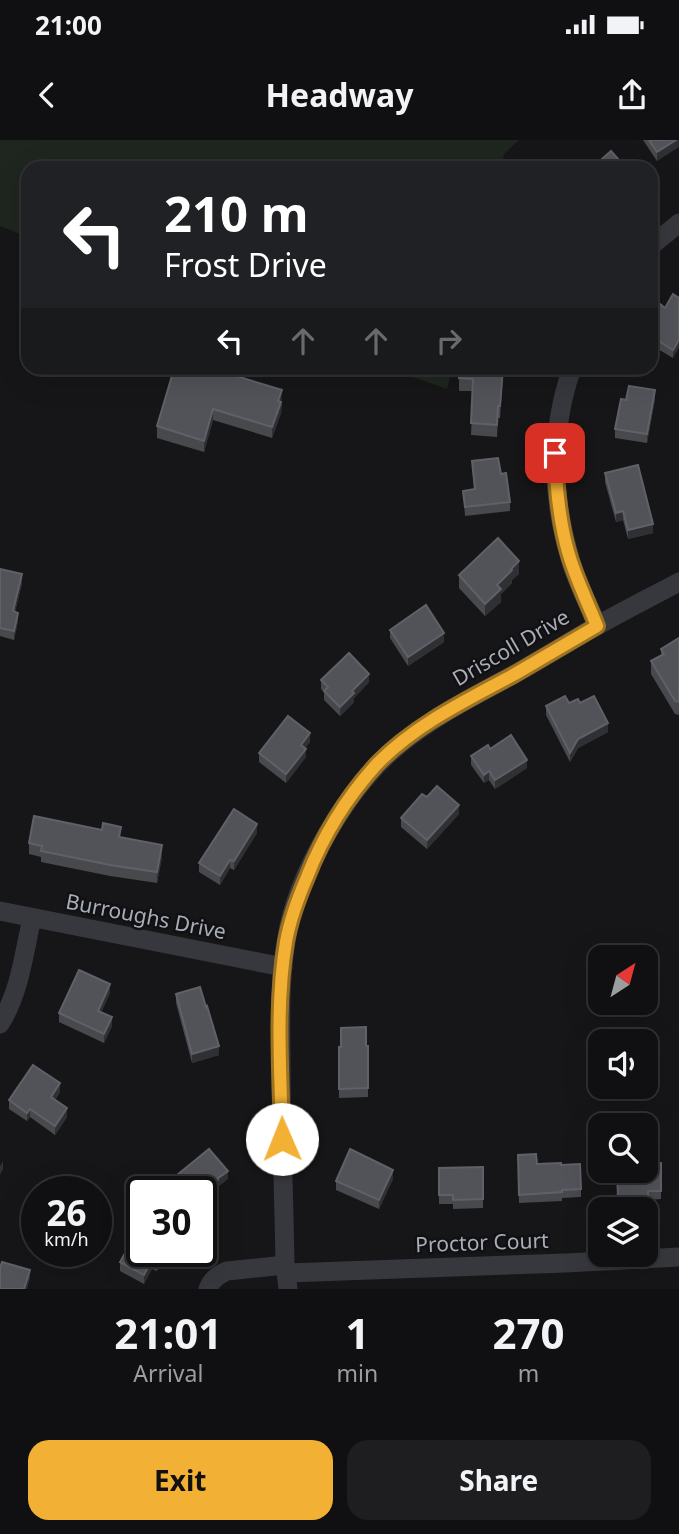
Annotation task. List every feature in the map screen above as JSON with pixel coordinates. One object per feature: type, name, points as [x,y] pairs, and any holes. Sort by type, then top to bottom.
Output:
[{"type":"street","points":[[658,241],[679,223]]},
{"type":"street","points":[[569,375],[558,420],[556,479],[560,517],[569,556],[597,626]]},
{"type":"street","name":"Driscoll Drive","points":[[287,1276],[281,1088],[283,967],[292,912],[331,825],[378,764],[438,717],[679,582]]},
{"type":"street","name":"Burroughs Drive","points":[[0,911],[283,967]]},
{"type":"street","points":[[0,1024],[16,990],[32,918]]},
{"type":"street","name":"Proctor Court","points":[[208,1289],[211,1282],[228,1271],[287,1276],[679,1257]]},
{"type":"shaded area","points":[[0,140],[519,140],[504,154],[502,161],[21,161],[21,234],[0,226]]},
{"type":"shaded area","points":[[407,375],[450,375],[447,389]]},
{"type":"building","points":[[649,140],[676,140],[657,152]]},
{"type":"building","points":[[611,151],[620,161],[600,161]]},
{"type":"building","points":[[673,294],[679,298],[679,340],[673,350],[658,340],[658,307],[660,304],[665,308]]},
{"type":"building","points":[[172,375],[233,375],[282,390],[278,401],[281,402],[272,427],[213,409],[204,441],[157,426]]},
{"type":"building","points":[[459,375],[502,375],[497,425],[471,423],[473,379],[459,378]]},
{"type":"building","points":[[629,386],[655,390],[647,434],[615,429],[621,399],[626,400]]},
{"type":"building","points":[[498,458],[501,474],[506,473],[510,502],[465,507],[463,491],[475,489],[472,461]]},
{"type":"building","points":[[638,465],[653,524],[628,530],[623,511],[616,513],[605,473]]},
{"type":"building","points":[[498,538],[519,561],[497,585],[501,589],[485,604],[459,575]]},
{"type":"building","points":[[0,569],[22,574],[13,611],[18,613],[14,631],[0,628]]},
{"type":"building","points":[[426,605],[444,633],[408,657],[390,630]]},
{"type":"building","points":[[679,638],[679,702],[675,701],[651,661],[664,654],[661,649]]},
{"type":"building","points":[[349,653],[369,674],[340,707],[324,691],[328,687],[321,680]]},
{"type":"building","points":[[565,696],[569,703],[578,699],[580,703],[594,696],[608,723],[578,739],[570,753],[546,706]]},
{"type":"building","points":[[288,716],[310,733],[301,745],[306,749],[286,774],[259,753]]},
{"type":"building","points":[[511,735],[527,760],[495,780],[489,771],[484,775],[471,756],[488,745],[490,749]]},
{"type":"building","points":[[437,786],[459,805],[427,840],[401,818],[422,794],[427,797]]},
{"type":"building","points":[[234,809],[257,824],[234,861],[230,860],[220,876],[199,863]]},
{"type":"building","points":[[34,816],[102,830],[103,823],[121,827],[119,837],[162,845],[157,872],[41,851],[42,846],[29,843]]},
{"type":"building","points":[[79,970],[110,984],[98,1011],[112,1017],[104,1034],[59,1013]]},
{"type":"building","points":[[200,987],[219,1046],[192,1054],[176,994]]},
{"type":"building","points":[[366,1027],[368,1088],[339,1089],[341,1028]]},
{"type":"building","points":[[33,1065],[60,1083],[51,1097],[67,1108],[55,1126],[30,1109],[27,1113],[9,1100]]},
{"type":"building","points":[[209,1149],[228,1171],[217,1179],[217,1176],[177,1175]]},
{"type":"building","points":[[350,1149],[393,1170],[379,1200],[336,1181]]},
{"type":"building","points":[[536,1154],[537,1164],[580,1164],[581,1189],[519,1195],[518,1155]]},
{"type":"building","points":[[658,1163],[661,1163],[661,1191],[648,1191],[648,1197],[618,1197],[617,1183],[658,1183]]},
{"type":"building","points":[[483,1167],[483,1199],[453,1200],[453,1195],[439,1195],[439,1168]]},
{"type":"building","points":[[126,1251],[126,1265],[120,1262]]},
{"type":"building","points":[[2,1262],[30,1270],[24,1289],[0,1289]]},
{"type":"building","points":[[129,1267],[148,1267],[144,1275]]},
{"type":"route","points":[[282,1139],[281,1014],[286,941],[292,912],[331,825],[378,764],[428,723],[597,626],[569,556],[560,517],[555,453]]}]
